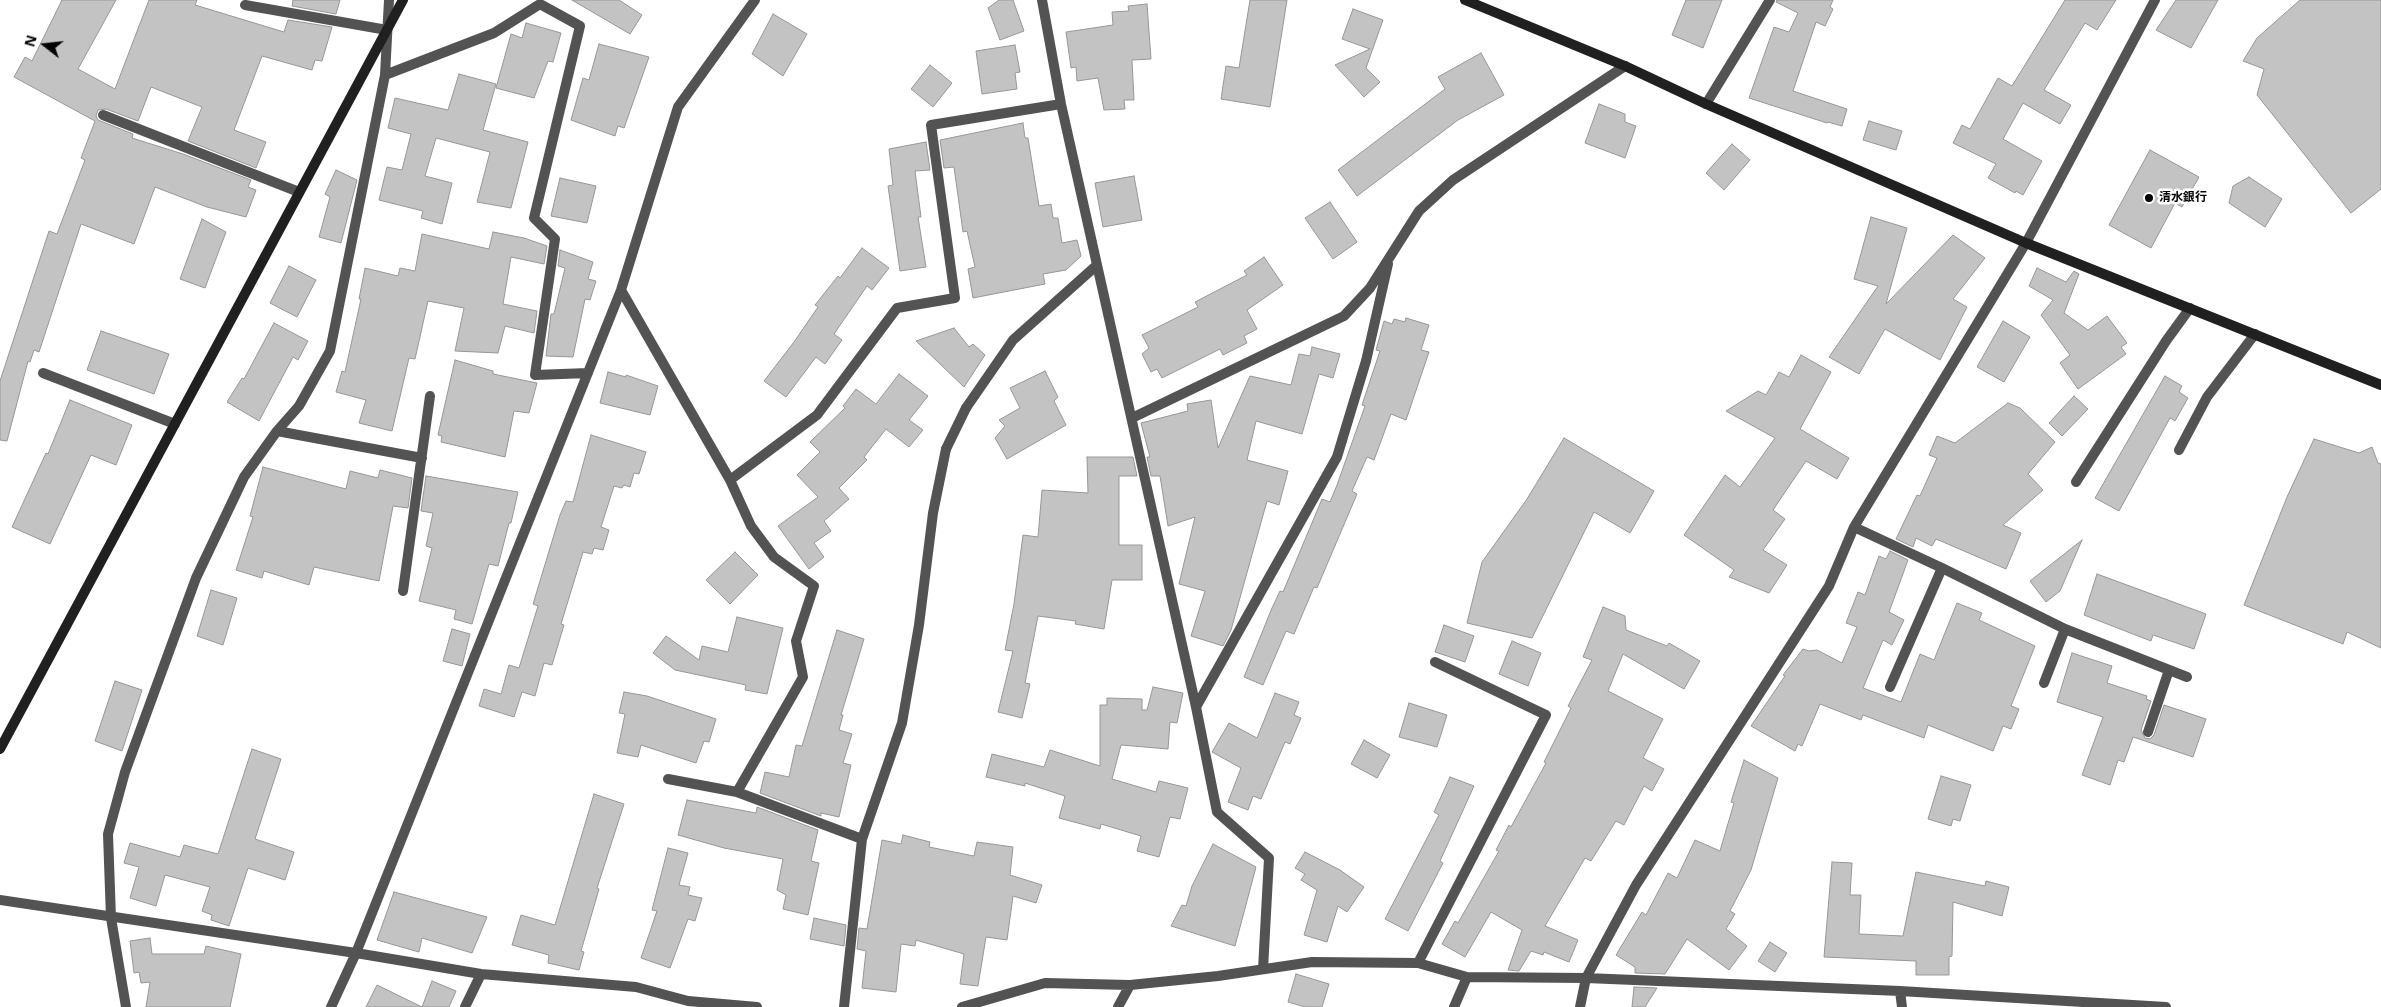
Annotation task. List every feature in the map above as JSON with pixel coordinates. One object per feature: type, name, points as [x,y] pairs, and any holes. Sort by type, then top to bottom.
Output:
[{"type":"street","points":[[126,1007],[111,918],[108,834],[125,772],[196,578],[244,476],[277,431],[299,406],[330,351],[385,75],[389,0]]},
{"type":"street","points":[[0,749],[403,0]]},
{"type":"street","points":[[331,1007],[356,953],[621,290],[678,107],[755,0]]},
{"type":"street","points":[[1042,0],[1061,104],[1196,707],[1216,812],[1269,858],[1263,969]]},
{"type":"street","points":[[1465,0],[1624,66],[1706,104],[2026,242],[2381,384]]},
{"type":"street","points":[[1706,104],[1770,0]]},
{"type":"street","points":[[1580,1007],[1586,978],[1636,886],[1829,586],[1854,527],[2026,242],[2155,0]]},
{"type":"street","points":[[245,4],[387,30]]},
{"type":"street","points":[[385,75],[494,33],[540,4],[580,26],[534,218],[555,239],[535,375],[588,373]]},
{"type":"street","points":[[1132,418],[1344,316],[1370,288],[1419,211],[1453,180],[1624,66]]},
{"type":"street","points":[[730,480],[816,415],[897,308],[955,298],[931,125],[1061,104]]},
{"type":"street","points":[[103,115],[300,192]]},
{"type":"street","points":[[1196,707],[1337,457],[1366,361],[1390,257]]},
{"type":"street","points":[[844,1007],[862,839],[902,723],[919,625],[933,513],[946,449],[966,408],[1013,340],[1097,265]]},
{"type":"street","points":[[621,290],[730,480],[751,526],[774,557],[814,586],[796,641],[804,677],[737,792]]},
{"type":"street","points":[[2076,482],[2166,341],[2190,308]]},
{"type":"street","points":[[2179,450],[2207,397],[2255,334]]},
{"type":"street","points":[[43,373],[175,424]]},
{"type":"street","points":[[403,591],[430,396]]},
{"type":"street","points":[[277,431],[422,458]]},
{"type":"street","points":[[1854,527],[2065,629],[2187,677]]},
{"type":"street","points":[[1890,688],[1942,568]]},
{"type":"street","points":[[2044,683],[2065,629]]},
{"type":"street","points":[[1418,963],[1546,715],[1435,662]]},
{"type":"street","points":[[2148,732],[2169,670]]},
{"type":"street","points":[[668,779],[737,792],[862,839]]},
{"type":"street","points":[[0,900],[356,953],[481,974],[636,987],[687,1004],[757,1007]]},
{"type":"street","points":[[962,1007],[1046,982],[1130,985],[1312,962],[1418,963],[1467,977],[1586,978],[1900,991],[2166,1007]]},
{"type":"street","points":[[465,1007],[481,974]]},
{"type":"street","points":[[1454,1007],[1467,977]]},
{"type":"street","points":[[1118,1007],[1130,985]]},
{"type":"street","points":[[1900,991],[1902,1007]]},
{"type":"building","points":[[62,0],[116,0],[78,69],[115,89],[149,0],[197,0],[195,5],[284,32],[288,20],[332,27],[322,61],[315,60],[312,70],[262,56],[234,130],[266,142],[256,168],[188,141],[202,107],[151,87],[138,121],[106,109],[98,110],[96,116],[98,120],[133,134],[132,138],[183,154],[251,180],[248,187],[256,190],[246,217],[207,207],[155,187],[134,244],[81,224],[39,352],[34,350],[30,362],[28,361],[7,441],[0,440],[0,381],[49,231],[57,234],[85,160],[81,158],[95,121],[14,77],[25,57],[32,61]]},
{"type":"building","points":[[293,0],[340,0],[336,14],[292,6]]},
{"type":"building","points":[[572,0],[619,0],[642,15],[630,34]]},
{"type":"building","points":[[999,0],[1013,0],[1024,31],[1000,40],[988,8]]},
{"type":"building","points":[[1250,0],[1287,0],[1270,107],[1221,99],[1226,66],[1239,68]]},
{"type":"building","points":[[1686,0],[1722,0],[1703,48],[1672,35]]},
{"type":"building","points":[[1777,0],[1833,0],[1830,7],[1833,9],[1825,26],[1816,22],[1793,91],[1847,109],[1842,126],[1749,98],[1774,27],[1789,32],[1798,13],[1776,2]]},
{"type":"building","points":[[2065,0],[2116,0],[2097,30],[2085,23],[2044,90],[2071,105],[2060,124],[2023,103],[2003,139],[2042,161],[2023,195],[2016,191],[2015,193],[1988,178],[1996,164],[1953,143],[1962,125],[1970,129],[1998,78],[2012,86]]},
{"type":"building","points":[[2176,0],[2218,0],[2191,48],[2156,30]]},
{"type":"building","points":[[2300,0],[2381,0],[2381,189],[2351,213],[2257,95],[2264,69],[2243,61],[2257,38]]},
{"type":"building","points":[[1147,4],[1151,59],[1132,60],[1134,100],[1124,100],[1125,109],[1104,110],[1098,78],[1077,81],[1076,67],[1071,68],[1066,32],[1113,25],[1112,12],[1129,11],[1128,6]]},
{"type":"building","points":[[1353,9],[1383,20],[1366,68],[1380,82],[1364,97],[1335,65],[1370,49],[1342,39]]},
{"type":"building","points":[[773,14],[807,34],[783,76],[752,54]]},
{"type":"building","points":[[526,23],[561,33],[553,62],[548,61],[534,98],[496,88],[511,34],[522,38]]},
{"type":"building","points":[[599,44],[649,57],[624,128],[618,126],[615,136],[571,120],[583,78],[589,80]]},
{"type":"building","points":[[1015,45],[1020,72],[1015,73],[1017,89],[982,94],[976,51]]},
{"type":"building","points":[[1481,53],[1504,95],[1458,120],[1357,196],[1338,170],[1445,89],[1438,77]]},
{"type":"building","points":[[930,65],[952,83],[933,107],[911,89]]},
{"type":"building","points":[[459,74],[496,84],[483,130],[528,142],[511,208],[477,202],[490,152],[436,138],[425,176],[452,183],[442,224],[421,218],[423,211],[379,200],[387,167],[402,170],[411,134],[388,128],[395,98],[448,110]]},
{"type":"building","points":[[1599,104],[1625,114],[1625,122],[1636,126],[1625,158],[1585,143]]},
{"type":"building","points":[[1869,121],[1902,131],[1896,150],[1863,140]]},
{"type":"building","points":[[1023,123],[1025,138],[1028,138],[1039,206],[1051,204],[1053,218],[1058,218],[1062,243],[1077,240],[1081,256],[1066,270],[1043,274],[1045,284],[973,298],[968,269],[975,267],[967,231],[963,232],[954,167],[944,168],[940,140]]},
{"type":"building","points":[[926,142],[930,170],[915,171],[921,217],[918,217],[926,267],[900,271],[888,186],[893,185],[889,149]]},
{"type":"building","points":[[1732,144],[1750,160],[1724,190],[1706,173]]},
{"type":"building","points":[[2150,150],[2199,177],[2182,207],[2175,203],[2151,248],[2109,225]]},
{"type":"building","points":[[336,170],[357,180],[341,243],[319,237],[330,197],[325,194]]},
{"type":"building","points":[[1134,176],[1142,220],[1103,227],[1095,183]]},
{"type":"building","points":[[2249,177],[2282,199],[2265,227],[2229,203],[2233,186]]},
{"type":"building","points":[[560,178],[596,186],[587,223],[551,216]]},
{"type":"building","points":[[1330,202],[1357,242],[1333,259],[1305,218]]},
{"type":"building","points":[[1871,217],[1907,228],[1886,304],[1953,235],[1985,258],[1953,299],[1967,307],[1940,360],[1885,329],[1859,374],[1829,357],[1878,286],[1854,279]]},
{"type":"building","points":[[202,219],[226,232],[205,288],[180,279]]},
{"type":"building","points":[[493,232],[524,238],[547,246],[544,264],[511,257],[503,304],[537,311],[534,333],[505,326],[498,353],[455,351],[464,308],[428,301],[415,359],[409,358],[392,431],[359,423],[366,400],[336,392],[342,371],[345,372],[361,299],[359,299],[365,268],[398,276],[400,268],[415,271],[422,234],[489,249]]},
{"type":"building","points":[[862,248],[889,268],[872,290],[867,286],[834,334],[842,340],[825,364],[816,357],[786,397],[764,381],[818,307],[815,305],[838,276],[840,278]]},
{"type":"building","points":[[560,250],[593,262],[588,279],[596,281],[590,300],[585,299],[573,357],[546,356],[551,314],[554,314],[565,268],[558,266]]},
{"type":"building","points":[[1264,257],[1283,285],[1247,310],[1257,329],[1244,336],[1247,343],[1223,355],[1220,349],[1162,378],[1157,369],[1151,372],[1142,354],[1149,348],[1142,335],[1198,307],[1195,302],[1247,275],[1244,271]]},
{"type":"building","points":[[289,266],[316,280],[297,317],[270,303]]},
{"type":"building","points":[[2037,268],[2066,282],[2074,271],[2079,274],[2064,313],[2088,330],[2107,316],[2127,343],[2121,347],[2126,354],[2078,389],[2060,363],[2070,355],[2041,315],[2053,300],[2029,286]]},
{"type":"building","points":[[1406,318],[1429,325],[1421,350],[1429,352],[1406,420],[1391,414],[1374,460],[1367,457],[1352,491],[1357,494],[1317,588],[1314,587],[1294,634],[1286,631],[1263,685],[1244,677],[1272,608],[1280,591],[1283,592],[1322,499],[1330,502],[1337,485],[1365,406],[1362,405],[1380,351],[1376,350],[1384,321],[1392,324],[1394,319],[1405,322]]},
{"type":"building","points":[[2003,321],[2030,337],[2004,382],[1977,367]]},
{"type":"building","points":[[274,323],[308,341],[298,360],[293,357],[259,421],[227,402],[242,378],[244,379]]},
{"type":"building","points":[[954,328],[969,347],[973,344],[985,355],[964,387],[916,341]]},
{"type":"building","points":[[101,331],[169,354],[154,394],[87,370]]},
{"type":"building","points":[[1312,347],[1340,354],[1333,378],[1319,374],[1302,434],[1256,421],[1247,460],[1288,471],[1279,505],[1267,501],[1231,630],[1223,646],[1191,636],[1205,591],[1179,584],[1195,517],[1168,526],[1160,476],[1151,476],[1147,457],[1150,457],[1141,423],[1188,411],[1187,404],[1211,400],[1218,448],[1250,376],[1291,385],[1299,354],[1310,356]]},
{"type":"building","points":[[1801,355],[1831,372],[1800,429],[1849,458],[1837,479],[1806,461],[1773,510],[1785,519],[1763,550],[1787,565],[1769,593],[1729,577],[1734,570],[1684,535],[1725,475],[1740,487],[1775,438],[1726,411],[1758,391],[1766,395],[1779,372],[1789,377]]},
{"type":"building","points":[[455,360],[493,371],[493,374],[537,383],[529,413],[514,411],[505,457],[441,442],[442,436],[438,435]]},
{"type":"building","points":[[1045,371],[1058,397],[1054,401],[1066,425],[1007,459],[995,438],[1005,426],[999,420],[1020,408],[1010,388]]},
{"type":"building","points":[[608,372],[626,377],[626,375],[658,386],[650,415],[600,403]]},
{"type":"building","points":[[899,374],[928,396],[909,420],[923,430],[909,447],[886,429],[864,457],[867,460],[839,488],[849,499],[824,521],[831,531],[814,543],[824,557],[809,569],[778,526],[818,497],[797,475],[820,452],[810,442],[845,408],[843,406],[856,389],[876,404]]},
{"type":"building","points":[[2165,376],[2182,386],[2179,392],[2188,398],[2175,421],[2170,418],[2119,511],[2095,498]]},
{"type":"building","points":[[2074,396],[2088,409],[2062,436],[2049,423]]},
{"type":"building","points":[[70,400],[132,425],[116,465],[91,455],[50,544],[12,527],[46,453],[48,454]]},
{"type":"building","points":[[2008,403],[2020,408],[2055,442],[2028,474],[2043,490],[2003,525],[2021,533],[2006,569],[1936,539],[1932,546],[1916,538],[1913,547],[1896,539],[1917,495],[1920,496],[1937,458],[1929,455],[1937,436],[1955,443]]},
{"type":"building","points":[[591,435],[646,452],[639,474],[634,473],[630,487],[624,485],[622,488],[614,486],[601,527],[609,530],[603,550],[594,548],[592,554],[583,552],[561,624],[564,625],[552,665],[544,663],[535,696],[522,692],[514,717],[479,706],[484,689],[501,694],[509,665],[519,668],[538,606],[533,604],[560,515],[566,501],[573,502]]},
{"type":"building","points":[[1564,438],[1654,491],[1630,533],[1594,512],[1532,638],[1467,623],[1482,562],[1527,499]]},
{"type":"building","points":[[2314,439],[2359,453],[2372,447],[2378,463],[2381,464],[2381,648],[2347,632],[2343,644],[2244,605],[2287,497]]},
{"type":"building","points":[[1087,457],[1133,457],[1137,476],[1119,476],[1119,545],[1142,545],[1142,580],[1112,580],[1104,629],[1075,624],[1076,621],[1038,616],[1025,683],[1030,684],[1022,718],[998,712],[1013,651],[1005,650],[1014,604],[1023,535],[1038,537],[1042,490],[1088,493]]},
{"type":"building","points":[[263,467],[346,489],[350,471],[378,478],[380,470],[412,478],[408,508],[393,506],[379,581],[314,567],[309,585],[264,571],[262,578],[236,570],[253,517],[250,516]]},
{"type":"building","points":[[426,476],[518,492],[498,566],[489,564],[472,624],[454,619],[456,610],[419,601],[432,548],[426,546],[433,513],[421,511]]},
{"type":"building","points":[[2082,540],[2060,591],[2046,602],[2030,581]]},
{"type":"building","points":[[1890,551],[1908,560],[1889,612],[1904,620],[1892,645],[1883,640],[1863,688],[1901,702],[1920,654],[1934,660],[1957,603],[1982,613],[1979,620],[2035,646],[2011,706],[2019,709],[2011,729],[2003,726],[1993,751],[1928,725],[1924,738],[1863,715],[1861,720],[1820,704],[1802,746],[1798,744],[1795,751],[1751,726],[1785,676],[1783,675],[1803,649],[1809,651],[1817,650],[1842,663],[1857,627],[1846,623],[1858,592],[1865,595],[1879,556],[1886,559]]},
{"type":"building","points":[[735,552],[758,575],[730,604],[706,580]]},
{"type":"building","points":[[2097,574],[2206,614],[2194,649],[2153,635],[2151,641],[2084,615]]},
{"type":"building","points":[[211,590],[237,598],[223,645],[197,636]]},
{"type":"building","points":[[1603,607],[1625,616],[1626,630],[1667,646],[1669,643],[1700,661],[1684,689],[1623,654],[1608,691],[1663,719],[1643,758],[1664,769],[1652,791],[1644,786],[1624,825],[1616,821],[1591,861],[1585,858],[1545,926],[1578,940],[1569,962],[1544,952],[1543,955],[1531,951],[1519,971],[1508,970],[1522,930],[1491,912],[1465,957],[1442,944],[1455,921],[1458,923],[1499,851],[1496,850],[1509,825],[1511,827],[1546,763],[1544,762],[1571,708],[1568,706],[1592,660],[1583,657]]},
{"type":"building","points":[[737,617],[783,628],[767,694],[745,690],[746,685],[675,670],[653,653],[666,636],[699,660],[702,646],[728,652]]},
{"type":"building","points":[[1444,625],[1474,636],[1465,662],[1435,652]]},
{"type":"building","points":[[452,629],[470,634],[462,666],[443,661]]},
{"type":"building","points":[[837,630],[864,639],[841,715],[843,715],[839,730],[852,734],[843,763],[851,765],[839,817],[821,813],[821,816],[760,793],[765,772],[789,777],[796,745],[802,746]]},
{"type":"building","points":[[1512,641],[1541,653],[1528,686],[1499,674]]},
{"type":"building","points":[[2072,653],[2112,666],[2107,683],[2147,696],[2146,699],[2151,701],[2141,730],[2145,738],[2150,739],[2154,735],[2164,705],[2206,719],[2193,757],[2133,737],[2124,762],[2118,760],[2110,785],[2082,775],[2103,717],[2057,702]]},
{"type":"building","points":[[115,681],[142,690],[122,751],[95,741]]},
{"type":"building","points":[[1153,687],[1183,693],[1177,723],[1170,722],[1168,749],[1121,745],[1112,779],[1156,792],[1159,781],[1188,788],[1180,819],[1170,817],[1159,857],[1137,851],[1141,836],[1101,824],[1100,829],[1059,818],[1065,796],[1025,783],[1025,786],[986,777],[992,754],[1044,767],[1050,750],[1100,766],[1100,705],[1107,705],[1107,698],[1142,699],[1142,710],[1147,710]]},
{"type":"building","points":[[624,692],[647,696],[716,719],[709,742],[704,741],[696,763],[641,745],[638,757],[617,753],[625,714],[619,713]]},
{"type":"building","points":[[1275,693],[1299,702],[1294,715],[1301,718],[1290,744],[1285,742],[1261,799],[1253,796],[1248,810],[1228,802],[1241,768],[1212,752],[1229,723],[1257,738]]},
{"type":"building","points":[[1409,703],[1447,715],[1437,747],[1399,737]]},
{"type":"building","points":[[1364,740],[1390,755],[1377,778],[1351,764]]},
{"type":"building","points":[[252,749],[281,759],[255,839],[294,852],[285,880],[248,868],[229,926],[211,920],[212,915],[202,911],[210,887],[165,875],[156,906],[130,898],[139,867],[124,863],[130,843],[180,857],[184,845],[218,854]]},
{"type":"building","points":[[1744,760],[1778,778],[1751,870],[1730,911],[1735,914],[1726,929],[1747,946],[1729,970],[1687,939],[1665,974],[1635,973],[1635,967],[1616,955],[1642,912],[1646,915],[1668,873],[1677,878],[1695,840],[1720,851],[1734,803],[1731,802]]},
{"type":"building","points":[[1941,776],[1971,785],[1960,821],[1953,819],[1951,826],[1928,819]]},
{"type":"building","points":[[1450,777],[1474,786],[1440,861],[1443,863],[1408,931],[1385,919],[1439,815],[1434,812]]},
{"type":"building","points":[[594,794],[624,804],[597,888],[599,889],[581,951],[584,952],[579,970],[548,963],[549,955],[512,945],[521,915],[555,925]]},
{"type":"building","points":[[687,800],[756,813],[757,807],[818,830],[811,861],[819,863],[808,915],[783,909],[786,895],[777,890],[783,859],[724,848],[678,835]]},
{"type":"building","points":[[903,835],[930,842],[929,847],[974,856],[977,842],[1013,847],[1010,875],[1042,885],[1036,903],[1013,896],[1007,940],[986,937],[978,986],[960,984],[964,954],[916,940],[915,946],[901,944],[896,992],[862,988],[866,951],[857,949],[859,928],[867,929],[882,840],[901,844]]},
{"type":"building","points":[[1213,844],[1256,867],[1235,946],[1171,926],[1182,905],[1186,906],[1192,886]]},
{"type":"building","points":[[668,848],[688,853],[679,885],[690,887],[688,895],[702,898],[695,921],[688,919],[670,968],[641,958],[657,911],[652,910]]},
{"type":"building","points":[[1305,852],[1340,870],[1364,887],[1347,912],[1338,906],[1327,942],[1304,935],[1317,890],[1301,880],[1305,874],[1295,868]]},
{"type":"building","points":[[1832,862],[1852,863],[1850,895],[1861,895],[1859,934],[1903,936],[1916,872],[1985,886],[1986,881],[2009,887],[2002,916],[1953,902],[1952,956],[1949,957],[1949,975],[1916,975],[1916,961],[1824,957]]},
{"type":"building","points":[[394,892],[487,917],[472,953],[422,938],[419,952],[377,940]]},
{"type":"building","points":[[814,918],[846,925],[844,946],[810,939]]},
{"type":"building","points":[[150,938],[152,954],[204,954],[206,946],[241,954],[230,1007],[146,1007],[150,982],[141,983],[139,972],[134,973],[130,941]]},
{"type":"building","points":[[1770,942],[1787,953],[1775,972],[1758,961]]},
{"type":"building","points":[[1296,974],[1329,984],[1322,1007],[1305,1007],[1288,1002]]},
{"type":"building","points":[[432,981],[456,991],[449,1007],[422,1007]]},
{"type":"building","points":[[377,985],[422,1007],[366,1007]]},
{"type":"building","points":[[1634,987],[1657,988],[1645,1007],[1632,1007]]},
{"type":"place","name":"清水銀行","points":[[2149,198]]}]
